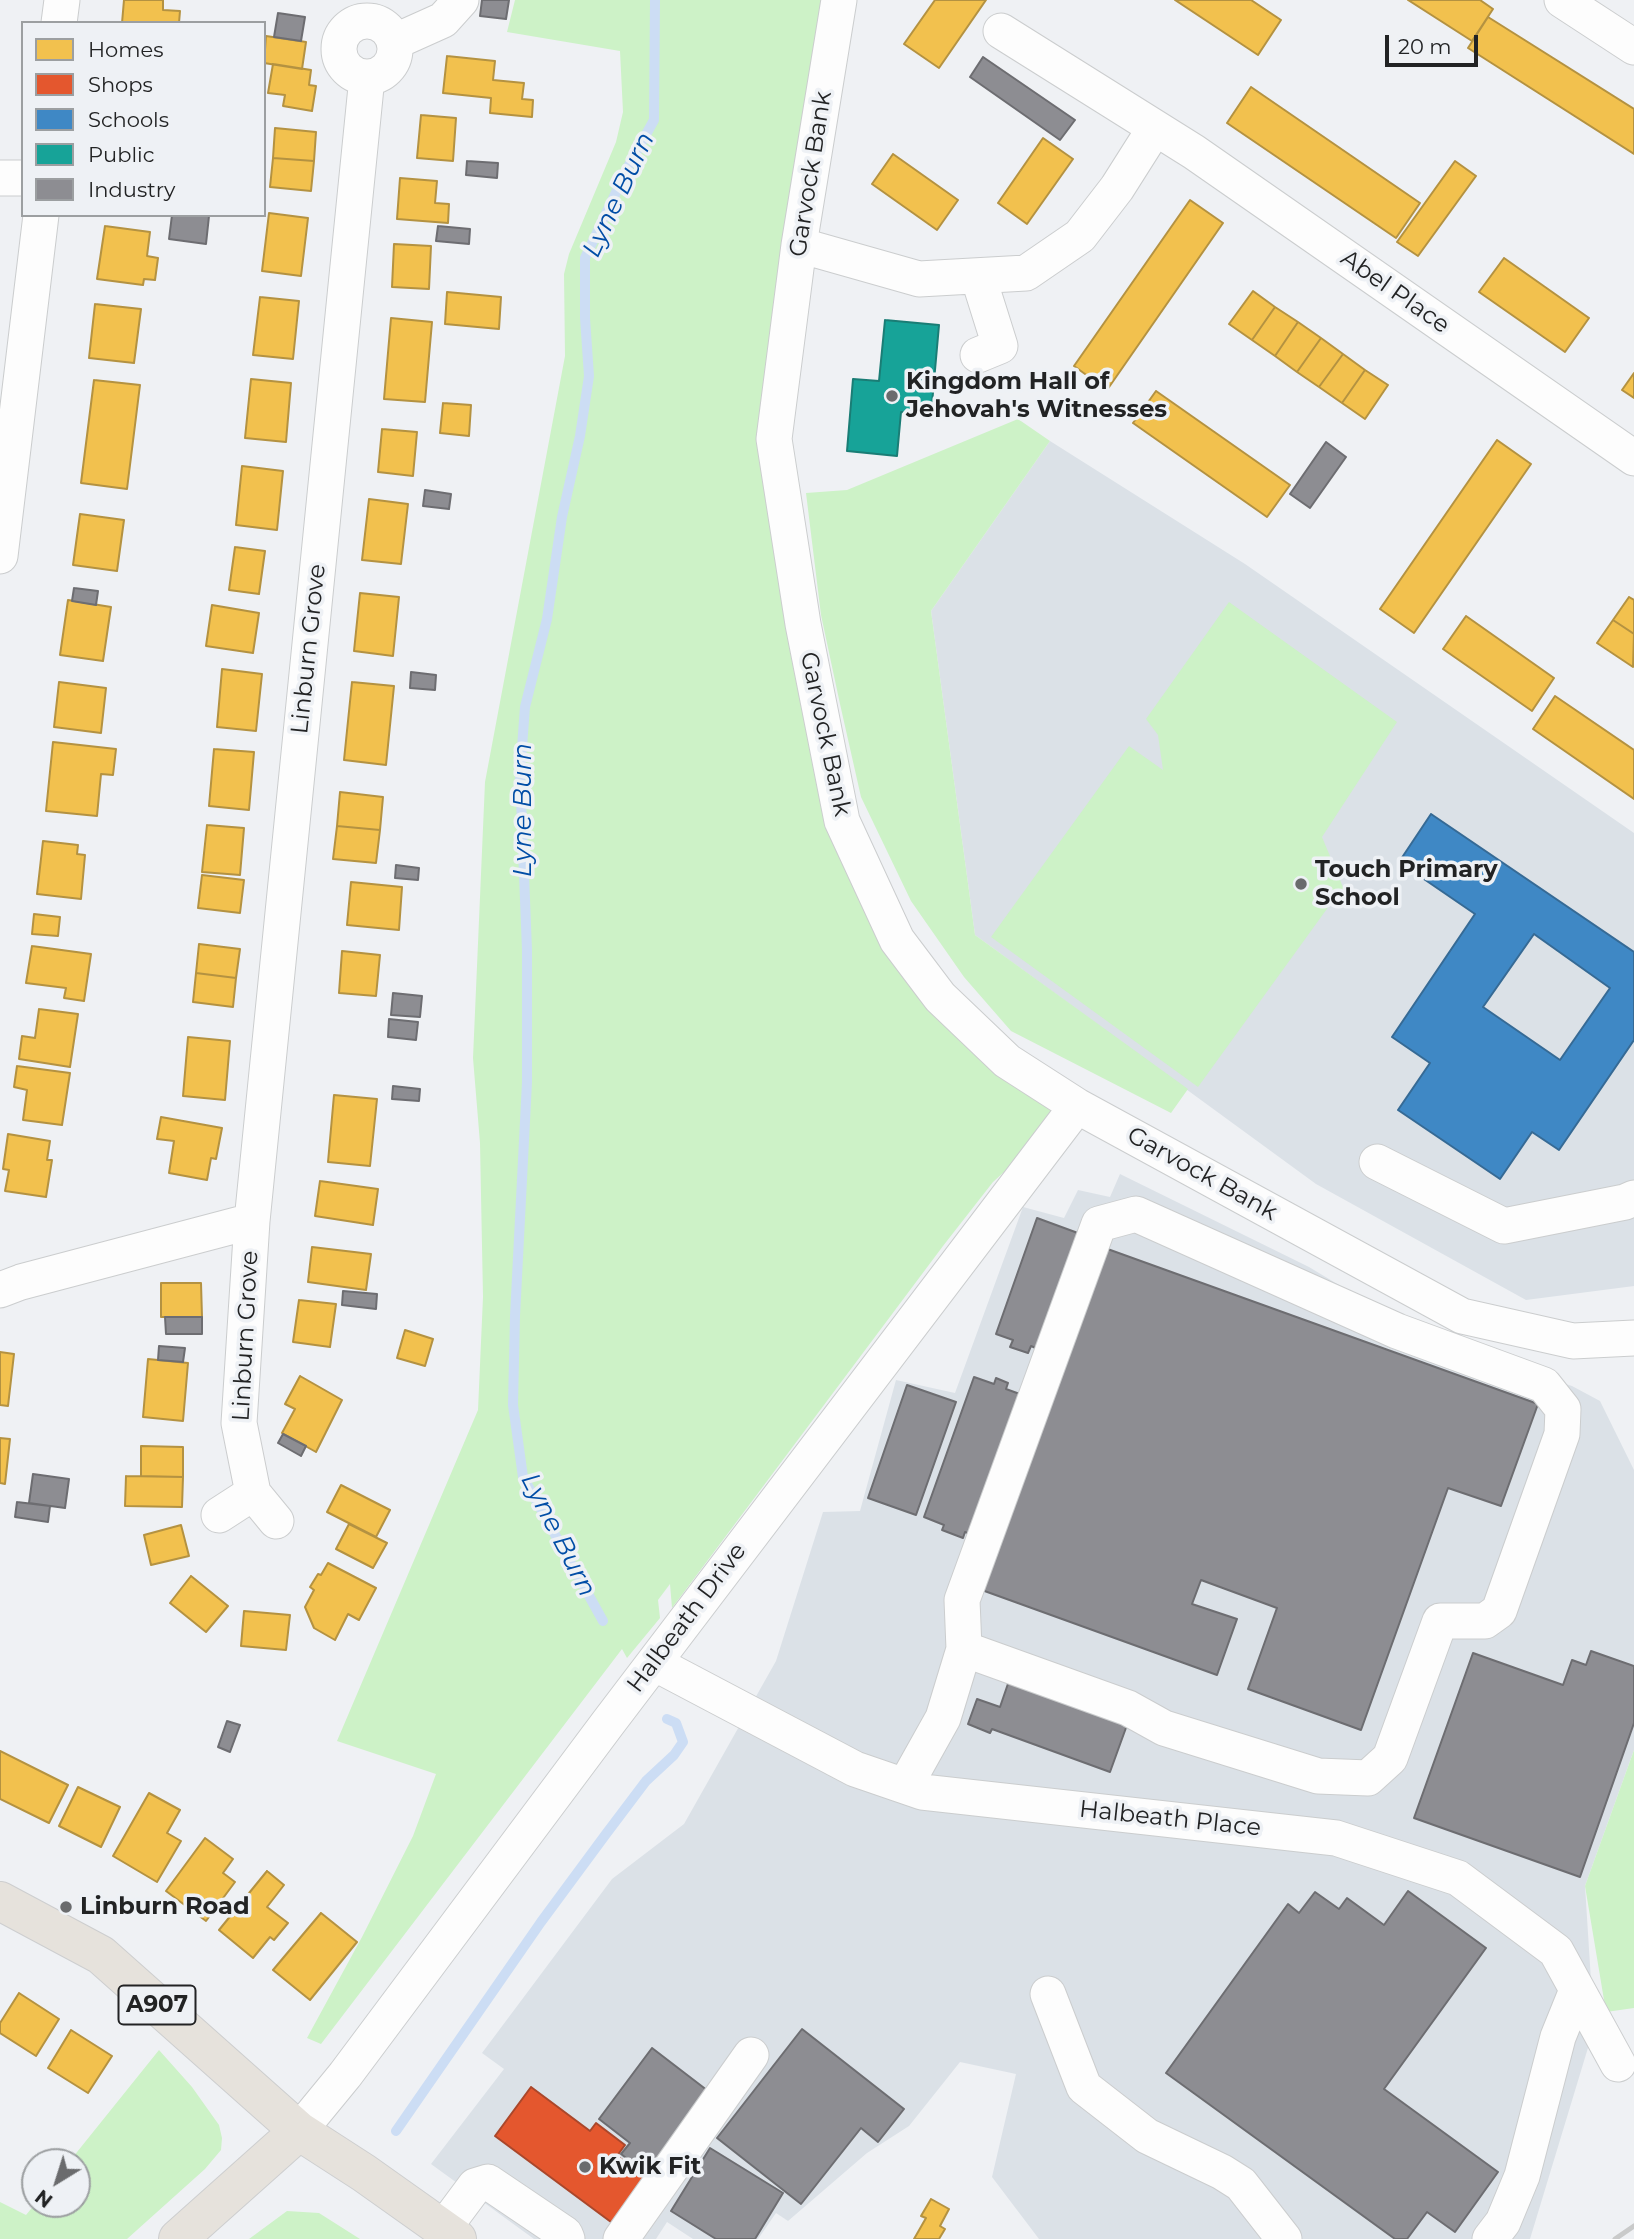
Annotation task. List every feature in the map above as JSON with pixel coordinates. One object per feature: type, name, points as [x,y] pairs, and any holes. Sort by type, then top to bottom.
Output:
[{"type":"main road","name":"A907","points":[[0,1901],[101,1955],[299,2131],[450,2234]]},
{"type":"main road","points":[[178,2239],[299,2131]]},
{"type":"street","points":[[59,21],[62,0]]},
{"type":"street","points":[[394,42],[443,20],[461,0]]},
{"type":"street","name":"Garvock Bank","points":[[839,0],[799,245],[774,439],[803,624],[842,821],[897,940],[940,997],[1007,1061],[1076,1106],[1462,1316],[1573,1341],[1634,1338]]},
{"type":"street","points":[[1562,0],[1634,47]]},
{"type":"street","points":[[374,22],[389,32],[394,42],[394,57],[390,65],[376,76],[367,77],[358,76],[344,66],[339,50],[344,33],[357,23],[374,22]]},
{"type":"street","name":"Abel Place","points":[[1001,32],[1194,152],[1634,458]]},
{"type":"street","name":"Linburn Grove","points":[[276,1521],[253,1493],[239,1423],[252,1221],[367,77]]},
{"type":"street","points":[[799,245],[919,279],[1027,273],[1080,236],[1117,188],[1156,128]]},
{"type":"street","points":[[0,178],[21,178]]},
{"type":"street","points":[[0,556],[41,217]]},
{"type":"street","points":[[978,276],[1000,346],[978,355]]},
{"type":"street","name":"Halbeath Drive","points":[[299,2131],[345,2075],[1076,1106]]},
{"type":"street","points":[[1377,1162],[1504,1226],[1634,1198]]},
{"type":"street","points":[[905,1786],[943,1718],[964,1649],[962,1600],[1099,1224],[1136,1214],[1397,1331],[1544,1385],[1563,1409],[1562,1434],[1499,1611],[1485,1621],[1440,1621],[1390,1758],[1368,1778],[1318,1776],[1164,1728],[1128,1707],[964,1649]]},
{"type":"street","name":"Linburn Grove","points":[[0,1290],[20,1282],[252,1221]]},
{"type":"street","points":[[219,1515],[253,1493]]},
{"type":"street","name":"Halbeath Place","points":[[654,1663],[856,1769],[922,1792],[1336,1838],[1458,1878],[1556,1951],[1618,2064]]},
{"type":"street","points":[[1490,2239],[1503,2222],[1522,2176],[1558,2037],[1577,1990]]},
{"type":"street","points":[[1048,1994],[1084,2088],[1147,2136],[1241,2184],[1284,2239]]},
{"type":"street","points":[[621,2239],[751,2055]]},
{"type":"street","points":[[450,2234],[475,2186],[488,2182],[565,2234],[567,2239]]},
{"type":"shaded area","name":"Touch Primary School","points":[[1050,441],[1245,564],[1634,833],[1634,1286],[1526,1300],[1316,1184],[975,935],[931,611]]},
{"type":"shaded area","points":[[1120,1174],[1309,1267],[1392,1317],[1465,1353],[1572,1386],[1600,1401],[1634,1470],[1634,1750],[1585,1886],[1594,2028],[1530,2239],[1039,2239],[992,2177],[1016,2074],[960,2062],[909,2126],[867,2153],[788,2221],[776,2213],[758,2239],[693,2239],[667,2222],[656,2239],[534,2239],[431,2164],[504,2069],[482,2053],[612,1879],[684,1824],[776,1661],[823,1512],[860,1511],[896,1380],[955,1393],[1023,1207],[1064,1218],[1078,1190],[1110,1197]]},
{"type":"green space","points":[[515,0],[839,0],[774,439],[842,821],[897,940],[1077,1106],[993,1182],[672,1608],[670,1584],[658,1600],[660,1618],[627,1658],[622,1649],[321,2044],[307,2038],[413,1836],[436,1774],[337,1741],[478,1410],[483,1297],[480,1143],[473,1058],[485,782],[565,356],[564,274],[569,254],[616,142],[623,112],[620,51],[507,32]]},
{"type":"green space","points":[[1018,419],[1050,441],[931,611],[975,935],[1188,1089],[1171,1113],[1011,1031],[964,977],[911,901],[861,797],[840,704],[821,615],[806,493],[847,490]]},
{"type":"green space","points":[[1229,602],[1397,722],[1322,837],[1350,904],[1337,895],[1198,1087],[991,937],[1129,746],[1163,770],[1158,735],[1146,719]]},
{"type":"green space","points":[[1634,1750],[1634,2008],[1606,2012],[1585,1886]]},
{"type":"green space","points":[[159,2050],[192,2087],[219,2125],[222,2138],[221,2150],[205,2169],[127,2239],[0,2239],[0,2202],[21,2212],[21,2218],[91,2218],[91,2148],[80,2148]]},
{"type":"green space","points":[[287,2211],[319,2213],[360,2239],[249,2239]]},
{"type":"building: Homes","points":[[124,0],[163,0],[163,10],[180,11],[179,21],[122,21]]},
{"type":"building: Homes","points":[[935,0],[986,0],[939,68],[904,44]]},
{"type":"building: Homes","points":[[1175,0],[1251,0],[1281,20],[1258,55]]},
{"type":"building: Homes","points":[[1408,0],[1480,0],[1493,9],[1472,41]]},
{"type":"building: Homes","points":[[1488,17],[1634,109],[1634,154],[1468,48]]},
{"type":"building: Homes","points":[[266,36],[306,42],[302,69],[266,63]]},
{"type":"building: Homes","points":[[447,56],[495,61],[493,80],[524,83],[522,99],[533,100],[532,117],[490,113],[491,98],[443,93]]},
{"type":"building: Homes","points":[[273,64],[311,70],[309,85],[316,86],[312,111],[283,106],[285,95],[268,93]]},
{"type":"building: Homes","points":[[1251,87],[1420,203],[1396,238],[1227,123]]},
{"type":"building: Homes","points":[[421,115],[456,118],[453,161],[417,158]]},
{"type":"building: Homes","points":[[275,128],[316,132],[314,161],[273,158]]},
{"type":"building: Homes","points":[[1043,138],[1073,159],[1027,224],[998,203]]},
{"type":"building: Homes","points":[[893,154],[958,200],[937,230],[872,184]]},
{"type":"building: Homes","points":[[273,158],[314,161],[311,191],[270,187]]},
{"type":"building: Homes","points":[[1455,161],[1476,176],[1418,256],[1397,242]]},
{"type":"building: Homes","points":[[400,178],[437,181],[435,203],[449,204],[448,223],[397,219]]},
{"type":"building: Homes","points":[[1190,200],[1223,223],[1107,390],[1074,366]]},
{"type":"building: Homes","points":[[269,213],[308,218],[301,276],[262,271]]},
{"type":"building: Homes","points":[[105,226],[150,232],[147,256],[158,258],[155,280],[144,279],[143,285],[97,279]]},
{"type":"building: Homes","points":[[394,244],[431,246],[429,289],[392,287]]},
{"type":"building: Homes","points":[[1504,258],[1589,318],[1565,352],[1479,292]]},
{"type":"building: Homes","points":[[1253,291],[1275,307],[1252,340],[1229,324]]},
{"type":"building: Homes","points":[[447,292],[501,297],[499,329],[445,324]]},
{"type":"building: Homes","points":[[260,297],[299,301],[293,359],[253,355]]},
{"type":"building: Homes","points":[[95,304],[141,309],[134,363],[89,358]]},
{"type":"building: Homes","points":[[1275,307],[1298,322],[1275,356],[1252,340]]},
{"type":"building: Homes","points":[[391,318],[432,322],[425,402],[384,399]]},
{"type":"building: Homes","points":[[1298,322],[1321,338],[1297,372],[1275,356]]},
{"type":"building: Homes","points":[[1321,338],[1343,354],[1319,387],[1297,372]]},
{"type":"building: Homes","points":[[1343,354],[1365,370],[1342,403],[1319,387]]},
{"type":"building: Homes","points":[[1365,370],[1388,385],[1365,419],[1342,403]]},
{"type":"building: Homes","points":[[1634,373],[1634,398],[1622,390]]},
{"type":"building: Homes","points":[[251,379],[291,383],[286,442],[245,438]]},
{"type":"building: Homes","points":[[94,380],[140,385],[127,489],[81,483]]},
{"type":"building: Homes","points":[[1156,391],[1290,485],[1267,517],[1133,423]]},
{"type":"building: Homes","points":[[443,403],[471,405],[469,436],[440,433]]},
{"type":"building: Homes","points":[[382,429],[417,432],[413,476],[378,472]]},
{"type":"building: Homes","points":[[1497,440],[1531,464],[1414,633],[1380,609]]},
{"type":"building: Homes","points":[[242,466],[283,471],[277,530],[236,525]]},
{"type":"building: Homes","points":[[369,499],[408,504],[401,564],[362,560]]},
{"type":"building: Homes","points":[[80,514],[124,520],[117,571],[73,565]]},
{"type":"building: Homes","points":[[235,547],[265,551],[259,594],[229,590]]},
{"type":"building: Homes","points":[[360,593],[399,597],[393,656],[354,651]]},
{"type":"building: Homes","points":[[1629,597],[1634,600],[1634,634],[1613,620]]},
{"type":"building: Homes","points":[[68,600],[111,607],[103,661],[60,655]]},
{"type":"building: Homes","points":[[212,605],[259,613],[253,653],[206,646]]},
{"type":"building: Homes","points":[[1466,616],[1554,678],[1532,711],[1443,649]]},
{"type":"building: Homes","points":[[1613,620],[1634,634],[1633,667],[1597,643]]},
{"type":"building: Homes","points":[[222,669],[262,674],[256,731],[217,727]]},
{"type":"building: Homes","points":[[59,682],[106,688],[101,733],[54,727]]},
{"type":"building: Homes","points":[[352,682],[394,686],[386,765],[344,760]]},
{"type":"building: Homes","points":[[1555,696],[1634,750],[1634,799],[1533,729]]},
{"type":"building: Homes","points":[[53,742],[116,749],[113,775],[101,774],[97,816],[46,811]]},
{"type":"building: Homes","points":[[214,749],[254,752],[249,810],[209,806]]},
{"type":"building: Homes","points":[[340,792],[383,797],[380,830],[337,826]]},
{"type":"building: Homes","points":[[207,825],[244,828],[240,875],[202,872]]},
{"type":"building: Homes","points":[[337,826],[380,830],[376,863],[333,859]]},
{"type":"building: Homes","points":[[43,841],[78,845],[77,854],[85,855],[81,899],[37,894]]},
{"type":"building: Homes","points":[[202,875],[244,880],[240,913],[198,908]]},
{"type":"building: Homes","points":[[351,882],[402,887],[399,930],[347,925]]},
{"type":"building: Homes","points":[[34,914],[60,917],[58,936],[32,934]]},
{"type":"building: Homes","points":[[199,944],[240,949],[236,978],[196,973]]},
{"type":"building: Homes","points":[[32,946],[91,954],[84,1001],[64,998],[66,988],[26,983]]},
{"type":"building: Homes","points":[[342,951],[380,955],[376,996],[339,993]]},
{"type":"building: Homes","points":[[196,973],[236,978],[233,1007],[193,1002]]},
{"type":"building: Homes","points":[[39,1009],[78,1014],[70,1067],[19,1059],[22,1036],[35,1038]]},
{"type":"building: Homes","points":[[188,1037],[230,1041],[225,1100],[183,1096]]},
{"type":"building: Homes","points":[[17,1066],[70,1073],[62,1125],[23,1120],[27,1090],[14,1087]]},
{"type":"building: Homes","points":[[334,1095],[377,1099],[370,1166],[328,1162]]},
{"type":"building: Homes","points":[[161,1117],[222,1128],[216,1159],[211,1158],[207,1180],[169,1173],[174,1141],[157,1139]]},
{"type":"building: Homes","points":[[8,1134],[50,1141],[47,1160],[52,1160],[46,1197],[5,1191],[9,1170],[3,1169]]},
{"type":"building: Homes","points":[[320,1181],[378,1189],[373,1225],[315,1216]]},
{"type":"building: Homes","points":[[312,1247],[371,1254],[366,1290],[308,1282]]},
{"type":"building: Homes","points":[[161,1283],[201,1283],[202,1317],[161,1317]]},
{"type":"building: Homes","points":[[299,1300],[336,1304],[330,1347],[293,1342]]},
{"type":"building: Homes","points":[[405,1330],[433,1339],[425,1366],[397,1358]]},
{"type":"building: Homes","points":[[0,1352],[14,1354],[8,1406],[0,1405]]},
{"type":"building: Homes","points":[[148,1359],[188,1363],[183,1421],[143,1417]]},
{"type":"building: Homes","points":[[300,1376],[342,1400],[316,1452],[282,1433],[295,1409],[285,1404]]},
{"type":"building: Homes","points":[[0,1438],[10,1439],[5,1484],[0,1483]]},
{"type":"building: Homes","points":[[141,1446],[183,1447],[183,1477],[141,1476]]},
{"type":"building: Homes","points":[[126,1476],[183,1477],[182,1507],[125,1506]]},
{"type":"building: Homes","points":[[341,1485],[390,1510],[376,1537],[327,1512]]},
{"type":"building: Homes","points":[[349,1524],[387,1543],[373,1568],[336,1549]]},
{"type":"building: Homes","points":[[181,1525],[189,1556],[151,1565],[144,1535]]},
{"type":"building: Homes","points":[[328,1563],[376,1588],[359,1620],[348,1614],[335,1640],[314,1628],[305,1607],[314,1590],[310,1587]]},
{"type":"building: Homes","points":[[191,1576],[228,1606],[206,1632],[170,1603]]},
{"type":"building: Homes","points":[[244,1611],[290,1615],[286,1650],[241,1646]]},
{"type":"building: Homes","points":[[0,1751],[68,1785],[49,1823],[0,1799]]},
{"type":"building: Homes","points":[[78,1787],[120,1807],[101,1847],[59,1826]]},
{"type":"building: Homes","points":[[149,1793],[180,1810],[167,1833],[181,1841],[157,1882],[113,1856]]},
{"type":"building: Homes","points":[[205,1838],[233,1859],[223,1873],[235,1882],[206,1921],[166,1891]]},
{"type":"building: Homes","points":[[267,1871],[284,1885],[267,1907],[288,1923],[274,1940],[270,1937],[253,1958],[219,1930]]},
{"type":"building: Homes","points":[[321,1913],[357,1942],[310,2000],[273,1970]]},
{"type":"building: Homes","points":[[19,1993],[59,2019],[36,2056],[0,2033],[0,2023]]},
{"type":"building: Homes","points":[[71,2030],[112,2056],[88,2093],[48,2068]]},
{"type":"building: Homes","points":[[931,2199],[949,2209],[940,2226],[945,2229],[939,2239],[914,2239],[926,2218],[921,2216]]},
{"type":"building: Shops","name":"Kwik Fit","points":[[531,2087],[590,2131],[596,2123],[625,2145],[617,2156],[649,2179],[615,2225],[495,2136]]},
{"type":"building: Schools","points":[[1431,814],[1634,952],[1634,1040],[1559,1150],[1532,1132],[1500,1179],[1398,1110],[1430,1063],[1392,1037],[1475,914],[1399,862]],"holes":[[[1534,934],[1610,988],[1560,1060],[1483,1007]]]},
{"type":"building: Public","name":"Kingdom Hall of Jehovah's Witnesses","points":[[885,320],[939,325],[931,415],[901,412],[897,456],[847,451],[853,379],[879,381]]},
{"type":"building: Industry","points":[[482,0],[509,0],[506,19],[480,16]]},
{"type":"building: Industry","points":[[278,13],[305,17],[301,41],[274,37]]},
{"type":"building: Industry","points":[[983,57],[1075,120],[1060,140],[970,77]]},
{"type":"building: Industry","points":[[467,161],[498,163],[497,178],[466,175]]},
{"type":"building: Industry","points":[[172,217],[209,217],[206,244],[169,239]]},
{"type":"building: Industry","points":[[438,226],[470,229],[469,244],[436,241]]},
{"type":"building: Industry","points":[[1326,442],[1346,457],[1310,508],[1290,494]]},
{"type":"building: Industry","points":[[425,490],[451,494],[449,509],[423,506]]},
{"type":"building: Industry","points":[[74,588],[98,591],[96,605],[72,601]]},
{"type":"building: Industry","points":[[411,672],[436,675],[435,690],[410,688]]},
{"type":"building: Industry","points":[[396,865],[419,868],[418,880],[395,878]]},
{"type":"building: Industry","points":[[393,993],[422,996],[420,1017],[391,1015]]},
{"type":"building: Industry","points":[[389,1019],[418,1022],[416,1040],[388,1037]]},
{"type":"building: Industry","points":[[393,1086],[420,1089],[419,1101],[392,1099]]},
{"type":"building: Industry","points":[[1037,1218],[1086,1236],[1045,1352],[1031,1346],[1028,1353],[1010,1347],[1013,1340],[996,1334]]},
{"type":"building: Industry","points":[[1102,1247],[1538,1404],[1501,1506],[1448,1488],[1361,1730],[1248,1689],[1277,1608],[1201,1580],[1192,1604],[1237,1619],[1217,1675],[979,1589]]},
{"type":"building: Industry","points":[[343,1291],[377,1294],[376,1309],[342,1305]]},
{"type":"building: Industry","points":[[165,1317],[202,1317],[202,1334],[166,1334]]},
{"type":"building: Industry","points":[[159,1346],[185,1348],[183,1362],[158,1360]]},
{"type":"building: Industry","points":[[974,1377],[994,1384],[996,1378],[1008,1383],[1006,1389],[1028,1397],[978,1537],[965,1532],[963,1538],[942,1530],[944,1525],[924,1517]]},
{"type":"building: Industry","points":[[907,1385],[956,1402],[916,1515],[868,1498]]},
{"type":"building: Industry","points":[[283,1434],[306,1446],[301,1456],[278,1443]]},
{"type":"building: Industry","points":[[33,1474],[69,1479],[65,1508],[29,1503]]},
{"type":"building: Industry","points":[[17,1502],[50,1506],[48,1522],[15,1517]]},
{"type":"building: Industry","points":[[1591,1651],[1634,1666],[1634,1723],[1580,1877],[1414,1818],[1473,1653],[1563,1685],[1572,1660],[1586,1665]]},
{"type":"building: Industry","points":[[1011,1675],[1127,1725],[1110,1772],[992,1729],[990,1733],[968,1724],[977,1699],[1000,1707]]},
{"type":"building: Industry","points":[[227,1721],[240,1725],[230,1752],[218,1747]]},
{"type":"building: Industry","points":[[1408,1891],[1486,1948],[1384,2089],[1498,2172],[1455,2232],[1427,2212],[1407,2239],[1395,2239],[1166,2073],[1288,1904],[1299,1913],[1315,1892],[1339,1909],[1347,1898],[1384,1925]]},
{"type":"building: Industry","points":[[802,2029],[904,2109],[878,2142],[861,2128],[801,2204],[717,2138]]},
{"type":"building: Industry","points":[[652,2048],[712,2094],[649,2176],[621,2154],[630,2143],[599,2119]]},
{"type":"building: Industry","points":[[710,2148],[783,2193],[755,2239],[716,2239],[671,2211]]},
{"type":"waterway","name":"Lyne Burn","points":[[603,1621],[523,1477],[513,1405],[527,1082],[527,950],[520,774],[525,707],[547,619],[562,517],[580,436],[589,376],[585,258],[628,167],[654,120],[655,0]]},
{"type":"waterway","name":"Lyne Burn","points":[[396,2131],[541,1922],[646,1781],[674,1755],[683,1742],[676,1723],[667,1719]]},
{"type":"railway","points":[[1615,2239],[1634,2226]]},
{"type":"place","name":"Kingdom Hall of Jehovah's Witnesses","points":[[892,396]]},
{"type":"place","name":"Touch Primary School","points":[[1301,884]]},
{"type":"place","name":"Linburn Road","points":[[66,1907]]},
{"type":"place","name":"Kwik Fit","points":[[585,2167]]}]
